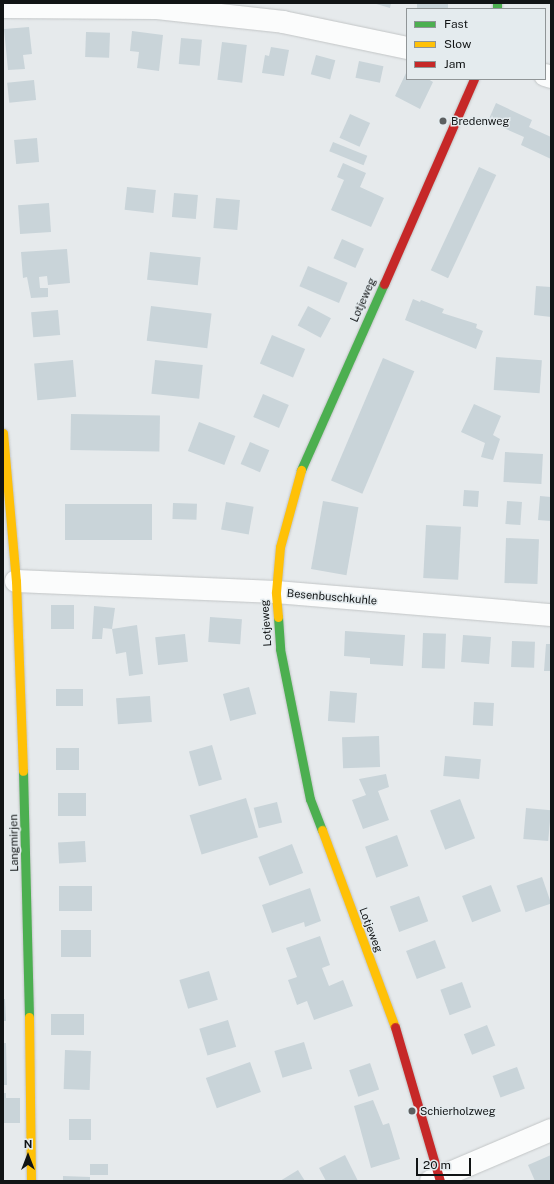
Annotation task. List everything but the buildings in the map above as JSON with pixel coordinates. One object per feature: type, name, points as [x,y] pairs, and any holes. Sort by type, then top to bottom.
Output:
[{"type":"street","points":[[3,7],[157,8],[282,22],[406,48]]},
{"type":"street","name":"Lotjeweg","points":[[437,1180],[394,1024],[310,799],[280,649],[276,592],[280,547],[297,479],[474,80]]},
{"type":"street","name":"Langmirjen","points":[[3,433],[16,581],[26,838],[31,1181]]},
{"type":"street","name":"Besenbuschkuhle","points":[[16,581],[276,592],[551,615]]},
{"type":"street","points":[[437,1180],[551,1130]]},
{"type":"traffic: fast","points":[[497,3],[497,8]]},
{"type":"traffic: fast","points":[[301,470],[384,284]]},
{"type":"traffic: fast","points":[[278,617],[280,649],[310,799],[322,830]]},
{"type":"traffic: fast","points":[[23,771],[29,1017]]},
{"type":"traffic: slow","points":[[3,433],[16,581],[23,771]]},
{"type":"traffic: slow","points":[[278,617],[276,592],[280,547],[301,470]]},
{"type":"traffic: slow","points":[[322,830],[395,1027]]},
{"type":"traffic: slow","points":[[29,1017],[31,1181]]},
{"type":"traffic: jam","points":[[384,284],[474,80]]},
{"type":"traffic: jam","points":[[395,1027],[440,1181]]},
{"type":"place","name":"Bredenweg","points":[[443,121]]},
{"type":"place","name":"Schierholzweg","points":[[412,1111]]}]
